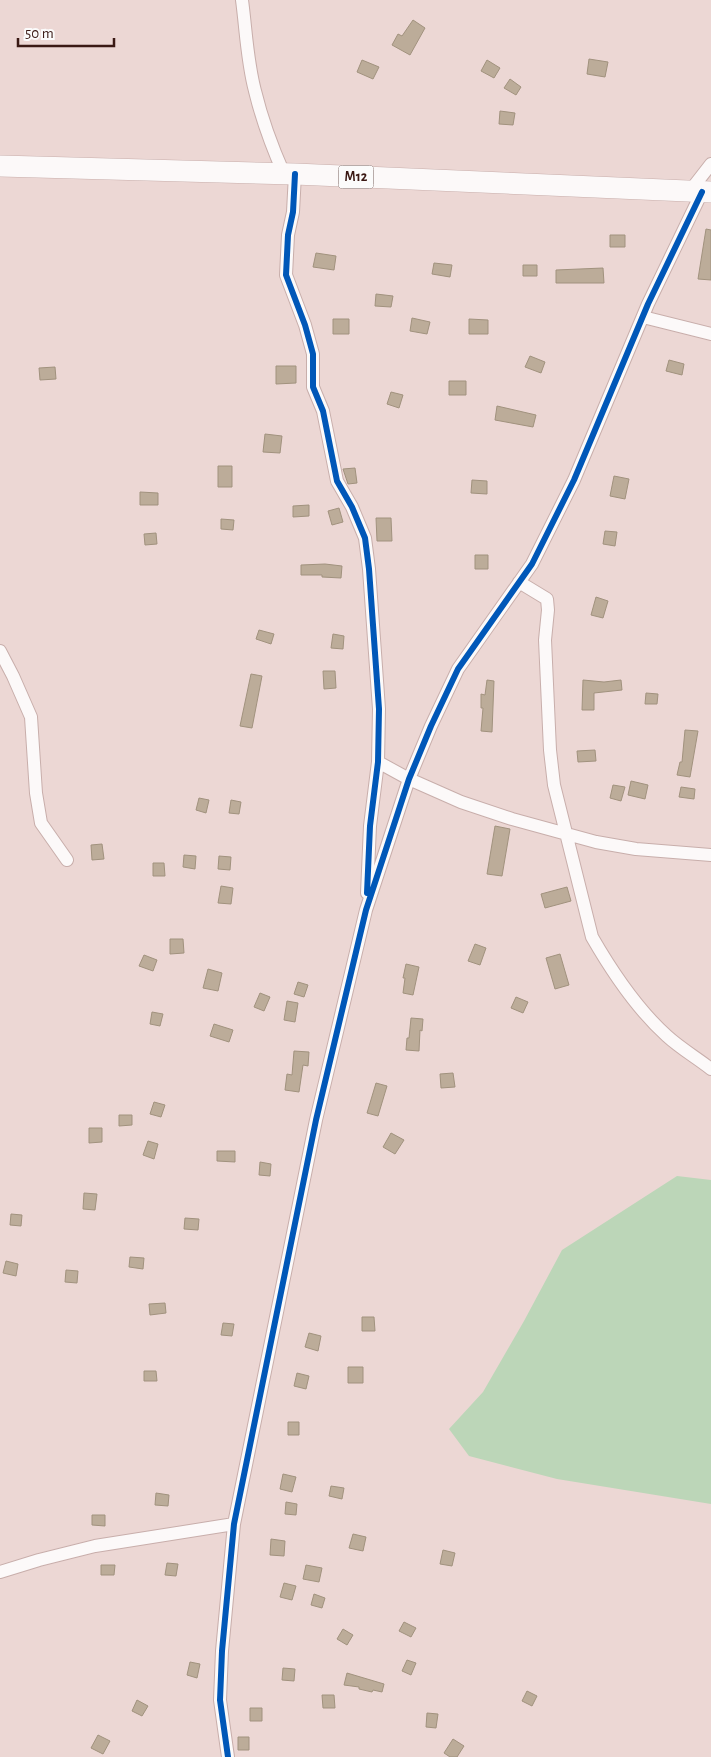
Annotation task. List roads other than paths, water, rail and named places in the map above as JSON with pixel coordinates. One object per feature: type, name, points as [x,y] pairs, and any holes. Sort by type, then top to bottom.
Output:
[{"type":"highway","name":"M12","points":[[0,166],[290,174],[701,192]]},
{"type":"street","points":[[242,0],[254,91],[270,145],[290,174],[293,212],[288,235],[286,275],[305,325],[313,354],[313,387],[323,411],[337,481],[352,507],[365,538],[379,709],[378,762],[370,826],[366,910]]},
{"type":"street","points":[[228,1757],[220,1700],[222,1651],[234,1524],[316,1120],[366,910],[409,779],[431,726],[458,669],[532,564],[574,480],[643,317],[701,192],[711,164]]},
{"type":"street","points":[[643,317],[711,334]]},
{"type":"street","points":[[519,582],[547,599],[548,610],[545,640],[550,750],[554,785],[592,937],[639,1005],[667,1036],[711,1069]]},
{"type":"street","points":[[0,651],[31,717],[36,793],[42,823],[67,860]]},
{"type":"street","points":[[378,762],[409,779],[461,802],[512,819],[596,842],[636,849],[711,855]]},
{"type":"street","points":[[0,1572],[95,1546],[234,1524]]}]
